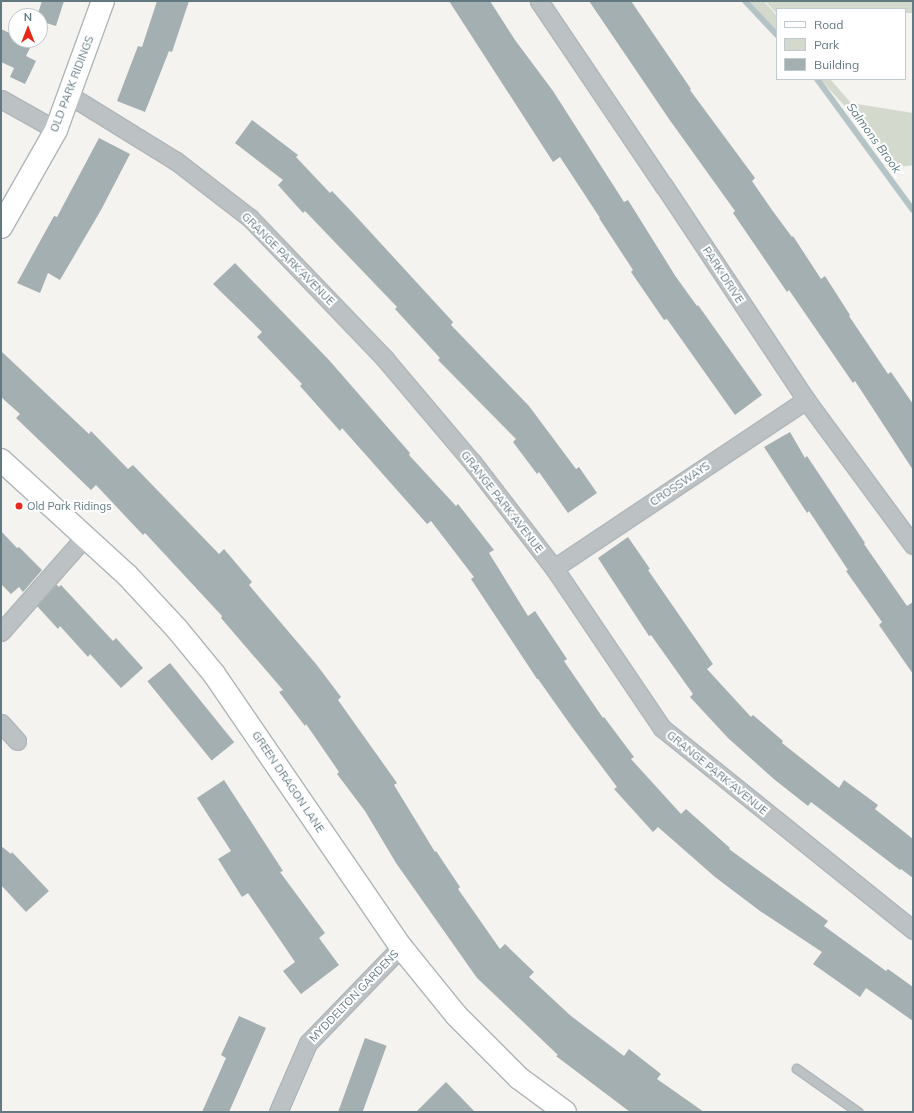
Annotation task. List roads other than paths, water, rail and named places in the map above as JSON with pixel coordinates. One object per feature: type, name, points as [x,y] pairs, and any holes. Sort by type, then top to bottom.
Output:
[{"type":"street","name":"OLD PARK RIDINGS","points":[[1,227],[56,130],[103,1]]},
{"type":"street","name":"PARK DRIVE","points":[[539,1],[806,400],[913,545]]},
{"type":"street","name":"GRANGE PARK AVENUE","points":[[69,95],[176,161],[250,218],[385,359],[473,463],[554,568],[662,728],[913,930]]},
{"type":"street","points":[[1,99],[56,130]]},
{"type":"street","name":"CROSSWAYS","points":[[554,568],[806,400]]},
{"type":"street","name":"GREEN DRAGON LANE","points":[[1,460],[84,538],[127,575],[177,628],[214,674],[401,947],[456,1015],[519,1078],[565,1112]]},
{"type":"street","points":[[1,632],[84,538]]},
{"type":"street","points":[[1,723],[17,741]]},
{"type":"street","name":"MYDDELTON GARDENS","points":[[278,1112],[308,1043],[401,947]]},
{"type":"lane","points":[[797,1069],[858,1112]]},
{"type":"waterway","name":"Salmons Brook","points":[[745,1],[776,34]]},
{"type":"waterway","name":"Salmons Brook","points":[[818,80],[913,210]]},
{"type":"place","name":"Old Park Ridings","points":[[19,506]]}]
